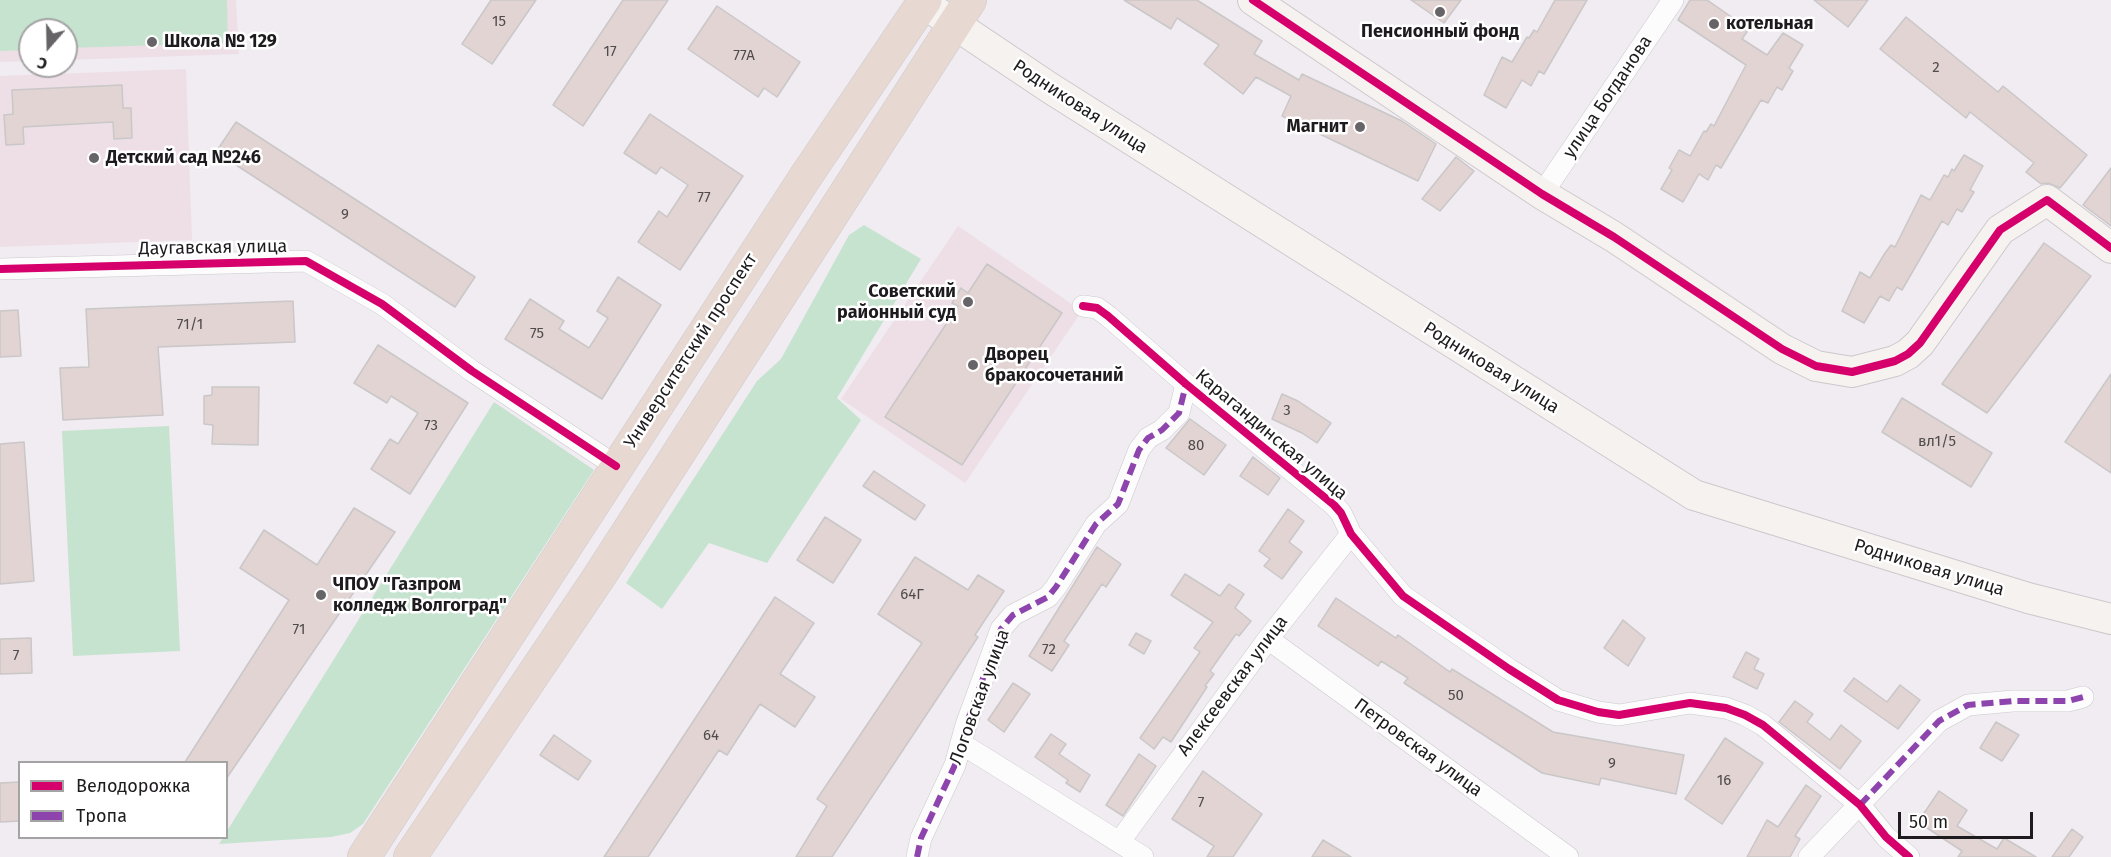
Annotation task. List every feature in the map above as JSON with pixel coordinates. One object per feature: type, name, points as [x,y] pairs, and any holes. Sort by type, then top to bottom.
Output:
[{"type":"highway","name":"Университетский проспект","points":[[364,857],[616,466],[806,176],[924,2]]},
{"type":"highway","points":[[410,857],[605,567],[962,12]]},
{"type":"main road","points":[[1253,0],[1542,194],[1614,237],[1800,360],[1834,371],[1852,372],[1895,361],[1914,348],[2000,230],[2048,200],[2111,248]]},
{"type":"main road","name":"Родниковая улица","points":[[924,2],[962,12],[1060,95],[1694,495],[2028,598],[2111,619]]},
{"type":"street","name":"улица Богданова","points":[[1542,194],[1673,0]]},
{"type":"street","name":"Даугавская улица","points":[[0,269],[306,261],[382,304],[472,370],[616,466]]},
{"type":"street","name":"Карагандинская улица","points":[[1083,306],[1097,308],[1108,316],[1186,384],[1334,505],[1341,513],[1351,534],[1403,596],[1558,700],[1577,708],[1619,714],[1690,703],[1726,708],[1763,725],[1860,805],[1886,837],[1909,857]]},
{"type":"street","name":"Логовская улица","points":[[917,857],[921,838],[962,744],[966,725],[1001,630],[1013,615],[1047,597],[1056,587],[1096,524],[1118,504],[1139,450],[1148,438],[1162,430],[1179,413],[1186,384]]},
{"type":"street","name":"Алексеевская улица","points":[[1120,841],[1268,639],[1351,534]]},
{"type":"street","name":"Петровская улица","points":[[1268,639],[1568,857]]},
{"type":"street","points":[[1809,857],[1939,721],[1968,705],[2013,701],[2068,701],[2084,697]]},
{"type":"street","points":[[962,744],[1143,857]]},
{"type":"shaded area","name":"Школа № 129","points":[[0,0],[236,0],[239,54],[78,60],[78,18],[18,18],[18,61],[0,62]]},
{"type":"shaded area","name":"Детский сад №246","points":[[186,69],[192,240],[0,247],[0,76],[78,78],[78,73]]},
{"type":"shaded area","points":[[958,226],[1082,311],[965,483],[841,399]]},
{"type":"green space","name":"Школа № 129","points":[[0,0],[227,0],[228,43],[78,48],[78,18],[18,18],[18,50],[0,51]]},
{"type":"green space","points":[[864,225],[921,259],[837,398],[861,420],[767,563],[709,543],[662,609],[626,583],[757,381],[781,359],[849,235]]},
{"type":"green space","points":[[494,402],[594,470],[363,824],[350,833],[331,837],[219,844],[222,839],[228,839],[228,829]]},
{"type":"green space","points":[[169,426],[180,651],[73,656],[62,431]]},
{"type":"building","points":[[491,0],[536,0],[492,64],[462,44]]},
{"type":"building","points":[[623,0],[668,0],[583,126],[553,105]]},
{"type":"building","points":[[1124,0],[1197,0],[1262,41],[1254,54],[1299,80],[1302,74],[1402,121],[1436,144],[1418,181],[1282,116],[1291,96],[1256,77],[1243,94],[1204,64],[1219,45],[1177,18],[1171,29]]},
{"type":"building","name":"Пенсионный фонд","points":[[1411,0],[1461,0],[1444,23]]},
{"type":"building","points":[[1555,0],[1587,0],[1544,74],[1539,71],[1531,86],[1522,80],[1506,108],[1484,95],[1502,57],[1512,62],[1527,37],[1529,38],[1534,30],[1537,32]]},
{"type":"building","points":[[1690,0],[1707,0],[1749,29],[1742,39],[1767,55],[1783,33],[1803,45],[1789,68],[1793,71],[1782,90],[1777,87],[1768,103],[1761,100],[1721,168],[1716,165],[1708,180],[1699,174],[1683,202],[1661,189],[1672,170],[1669,168],[1679,150],[1690,156],[1704,131],[1706,132],[1711,124],[1714,126],[1746,65],[1678,20]]},
{"type":"building","points":[[1814,0],[1868,0],[1848,27]]},
{"type":"building","points":[[717,6],[800,62],[777,97],[764,88],[758,97],[688,49]]},
{"type":"building","points":[[1906,17],[1998,92],[2003,86],[2087,155],[2060,188],[2048,183],[2041,184],[2026,172],[2034,163],[1970,112],[1966,118],[1880,49]]},
{"type":"building","name":"Детский сад №246","points":[[122,85],[123,108],[131,108],[132,138],[114,139],[113,122],[23,127],[24,144],[6,145],[4,115],[13,114],[12,90]]},
{"type":"building","points":[[650,114],[743,176],[680,270],[638,242],[659,211],[667,217],[688,185],[661,167],[656,174],[624,153]]},
{"type":"building","points":[[236,122],[475,277],[455,307],[216,152]]},
{"type":"building","points":[[1964,155],[1983,166],[1970,190],[1974,192],[1962,212],[1957,209],[1948,225],[1942,221],[1902,290],[1897,287],[1889,301],[1880,296],[1864,323],[1842,311],[1860,272],[1870,278],[1891,245],[1895,247],[1921,195],[1930,200],[1944,175],[1948,177],[1952,169],[1954,171]]},
{"type":"building","points":[[1456,157],[1474,171],[1440,211],[1422,199]]},
{"type":"building","points":[[2111,168],[2111,226],[2083,205]]},
{"type":"building","points":[[2044,243],[2091,276],[1987,413],[1942,384]]},
{"type":"building","name":"Дворец бракосочетаний","points":[[987,264],[1062,313],[962,465],[885,417],[958,306],[952,303],[961,288],[968,293]]},
{"type":"building","points":[[618,277],[661,305],[602,399],[505,339],[530,299],[564,321],[559,329],[589,348],[608,318],[597,311]]},
{"type":"building","points":[[293,301],[295,342],[158,347],[163,415],[63,420],[60,368],[89,367],[86,309]]},
{"type":"building","points":[[18,310],[21,356],[0,357],[0,311]]},
{"type":"building","points":[[378,345],[468,403],[410,494],[371,469],[390,439],[398,444],[418,413],[391,396],[387,403],[354,383]]},
{"type":"building","points":[[2111,374],[2111,473],[2065,442]]},
{"type":"building","points":[[212,387],[259,387],[258,445],[212,444],[213,425],[204,424],[204,396],[212,395]]},
{"type":"building","points":[[1282,394],[1298,401],[1331,423],[1317,443],[1272,419]]},
{"type":"building","points":[[1902,398],[1992,453],[1971,487],[1882,432]]},
{"type":"building","points":[[1190,419],[1226,445],[1204,475],[1166,448]]},
{"type":"building","points":[[24,442],[34,581],[0,584],[0,444]]},
{"type":"building","points":[[1253,457],[1280,478],[1268,495],[1240,476]]},
{"type":"building","points":[[874,471],[925,505],[915,520],[863,486]]},
{"type":"building","name":"ЧПОУ \"Газпром колледж Волгоград\"","points":[[354,508],[395,532],[228,776],[228,761],[186,761],[289,600],[240,568],[264,530],[317,565]]},
{"type":"building","points":[[1288,509],[1304,521],[1289,542],[1302,552],[1282,579],[1264,566],[1270,559],[1259,551]]},
{"type":"building","points":[[825,517],[861,540],[833,583],[797,560]]},
{"type":"building","points":[[1097,547],[1121,564],[1106,587],[1102,584],[1064,641],[1069,645],[1052,671],[1029,656]]},
{"type":"building","points":[[915,557],[968,590],[978,575],[1004,591],[975,635],[978,637],[832,857],[796,857],[827,806],[817,799],[922,643],[878,614]]},
{"type":"building","points":[[1185,574],[1220,596],[1229,584],[1244,594],[1235,608],[1251,621],[1239,636],[1236,634],[1210,671],[1214,674],[1205,686],[1207,687],[1171,742],[1163,737],[1154,749],[1140,738],[1200,652],[1194,648],[1213,622],[1171,595]]},
{"type":"building","points":[[775,597],[814,623],[780,674],[815,697],[795,727],[760,704],[727,755],[719,750],[648,857],[604,857]]},
{"type":"building","points":[[1336,598],[1396,638],[1398,635],[1450,672],[1452,669],[1553,732],[1684,755],[1676,794],[1601,778],[1599,785],[1542,773],[1404,683],[1408,678],[1381,661],[1378,666],[1318,626]]},
{"type":"building","points":[[1623,620],[1645,638],[1628,666],[1604,648]]},
{"type":"building","points":[[1136,633],[1151,641],[1144,654],[1129,645]]},
{"type":"building","points":[[31,638],[32,673],[0,674],[0,639]]},
{"type":"building","points":[[1746,652],[1759,659],[1754,669],[1764,674],[1757,689],[1733,677]]},
{"type":"building","points":[[1854,678],[1887,702],[1900,685],[1920,700],[1898,729],[1844,691]]},
{"type":"building","points":[[1013,683],[1030,694],[1004,732],[988,720]]},
{"type":"building","points":[[1795,701],[1813,714],[1807,722],[1830,740],[1841,725],[1861,741],[1840,769],[1779,722]]},
{"type":"building","points":[[1996,722],[2019,735],[2002,761],[1980,748]]},
{"type":"building","points":[[1051,734],[1066,744],[1059,754],[1090,775],[1080,792],[1066,783],[1068,780],[1035,757]]},
{"type":"building","points":[[554,735],[591,761],[578,780],[540,755]]},
{"type":"building","points":[[1725,738],[1763,763],[1722,824],[1685,799]]},
{"type":"building","points":[[1139,754],[1156,766],[1123,816],[1106,805]]},
{"type":"building","points":[[1203,771],[1262,814],[1233,857],[1207,857],[1214,846],[1172,819]]},
{"type":"building","points":[[18,782],[18,821],[0,822],[0,783]]},
{"type":"building","points":[[1806,785],[1821,796],[1795,836],[1800,839],[1790,857],[1747,857],[1767,820],[1778,827]]},
{"type":"building","points":[[1939,791],[1967,810],[1957,826],[1997,849],[2004,838],[2036,857],[1958,857],[1962,851],[1918,822]]},
{"type":"building","points":[[2072,829],[2083,837],[2069,857],[2052,857]]},
{"type":"building","points":[[1323,840],[1351,857],[1312,857]]},
{"type":"marked path","points":[[917,857],[921,838],[955,765],[966,725],[1001,629],[1013,615],[1048,597],[1056,587],[1096,524],[1118,504],[1139,450],[1148,438],[1162,430],[1179,413],[1186,384]]},
{"type":"marked path","points":[[1860,805],[1939,721],[1968,705],[2013,701],[2068,701],[2083,697]]},
{"type":"cycle path","points":[[1253,0],[1542,194],[1614,237],[1782,349],[1816,366],[1852,372],[1895,361],[1908,354],[1920,343],[2000,230],[2047,200],[2111,248]]},
{"type":"cycle path","points":[[0,269],[306,261],[382,304],[472,371],[616,466]]},
{"type":"cycle path","points":[[1083,306],[1097,308],[1108,316],[1186,384],[1334,505],[1341,513],[1351,534],[1403,596],[1509,669],[1558,700],[1598,712],[1619,715],[1690,703],[1726,708],[1745,715],[1763,725],[1860,805],[1886,837],[1909,857]]},
{"type":"place","name":"Пенсионный фонд","points":[[1440,12]]},
{"type":"place","name":"котельная","points":[[1714,24]]},
{"type":"place","name":"Школа № 129","points":[[152,42]]},
{"type":"place","name":"Магнит","points":[[1360,127]]},
{"type":"place","name":"Детский сад №246","points":[[94,158]]},
{"type":"place","name":"Советский районный суд","points":[[968,302]]},
{"type":"place","name":"Дворец бракосочетаний","points":[[973,365]]},
{"type":"place","name":"ЧПОУ \"Газпром колледж Волгоград\"","points":[[321,595]]}]
